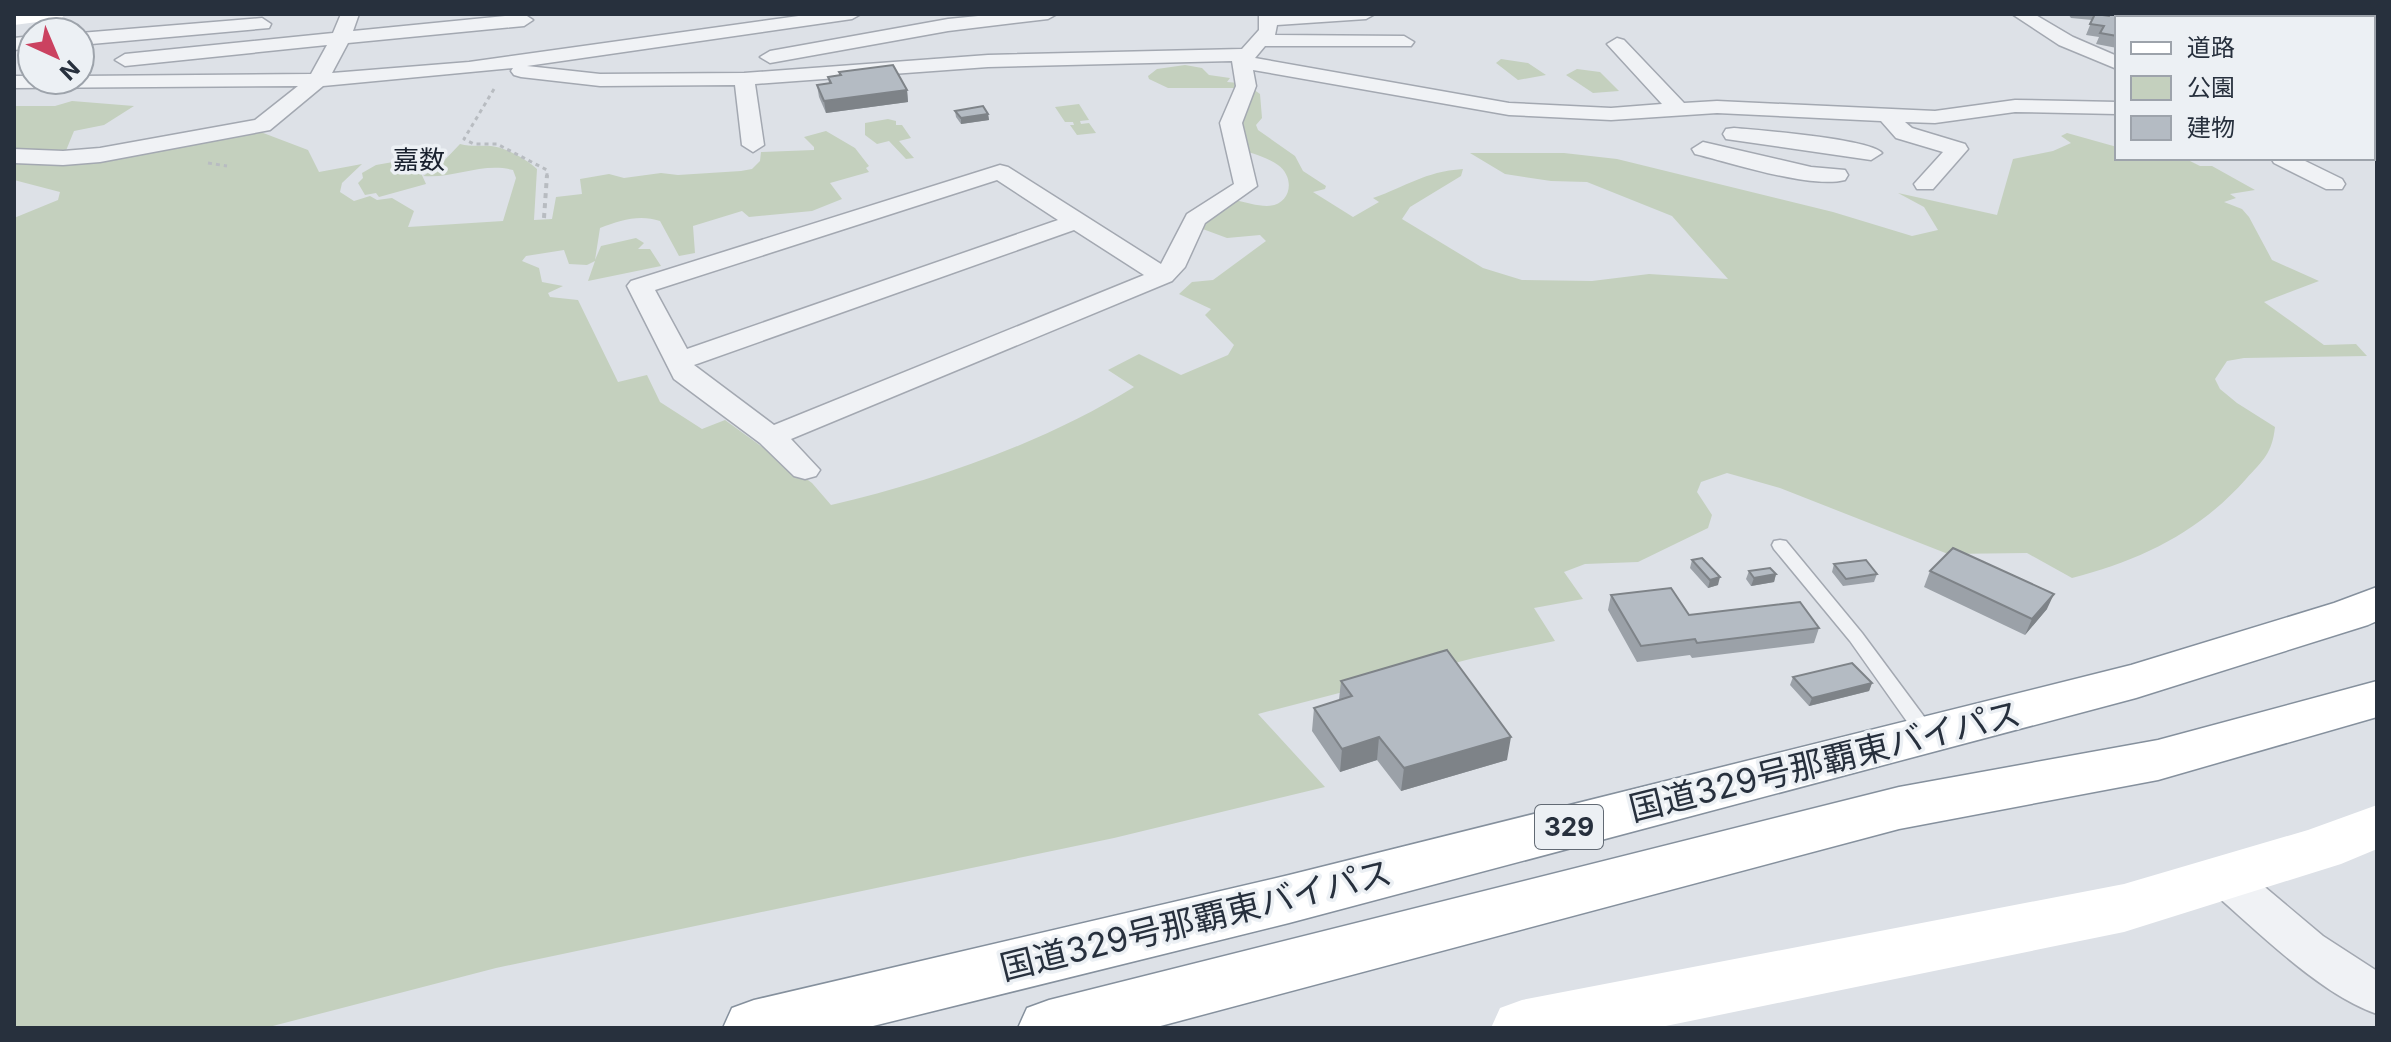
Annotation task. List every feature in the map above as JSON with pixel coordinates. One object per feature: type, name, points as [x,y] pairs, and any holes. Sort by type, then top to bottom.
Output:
[{"type":"main road","points":[[14,17],[52,14]]},
{"type":"main road","name":"国道329号那覇東バイパス","points":[[754,1028],[1274,903],[2136,681],[2351,614],[2377,602]]},
{"type":"main road","name":"329","points":[[1049,1028],[1899,808],[2158,760],[2377,699]]},
{"type":"main road","points":[[1522,1028],[2124,908],[2226,879],[2377,826]]},
{"type":"street","points":[[105,82],[167,14]]},
{"type":"street","points":[[14,82],[318,80],[508,64],[764,21],[852,14]]},
{"type":"street","points":[[770,57],[956,19],[1048,14]]},
{"type":"street","points":[[771,437],[1163,276],[1172,267],[1195,219],[1246,186],[1231,123],[1246,86],[1249,52],[1268,31],[1268,17],[1366,14]]},
{"type":"street","points":[[2021,14],[2066,41],[2115,62]]},
{"type":"street","points":[[14,156],[63,158],[100,155],[262,125],[318,80],[341,38],[344,17]]},
{"type":"street","points":[[125,60],[525,17],[508,64]]},
{"type":"street","points":[[764,21],[770,57],[778,77]]},
{"type":"street","points":[[96,38],[287,22]]},
{"type":"street","points":[[508,64],[600,80],[744,79],[988,61],[1249,52],[1404,42]]},
{"type":"street","points":[[1617,44],[1678,109]]},
{"type":"street","points":[[1249,52],[1509,109],[1611,114],[1717,107],[1935,117],[2015,106],[2115,108]]},
{"type":"street","points":[[744,79],[753,145]]},
{"type":"street","points":[[1717,107],[1751,161]]},
{"type":"street","points":[[1887,115],[1904,133],[1957,149],[1925,184]]},
{"type":"street","points":[[1734,134],[1796,140],[1871,153]]},
{"type":"street","points":[[1703,149],[1811,174],[1837,175]]},
{"type":"street","points":[[2286,160],[2334,184]]},
{"type":"street","points":[[805,470],[771,437],[684,373],[656,312],[640,286],[1000,172],[1163,276]]},
{"type":"street","points":[[679,361],[1077,221]]},
{"type":"street","points":[[2226,879],[2308,949],[2377,995]]},
{"type":"lane","points":[[1780,545],[1856,637],[1927,735]]},
{"type":"path","points":[[508,64],[464,139],[474,144],[497,144],[547,170],[544,218]]},
{"type":"green space","points":[[1501,59],[1528,63],[1546,75],[1518,80],[1496,63]]},
{"type":"green space","points":[[1185,65],[1202,68],[1209,75],[1230,78],[1227,82],[1239,83],[1238,88],[1168,88],[1149,79],[1148,76],[1157,69]]},
{"type":"green space","points":[[1577,69],[1600,72],[1619,91],[1593,93],[1566,75]]},
{"type":"green space","points":[[1253,89],[1260,94],[1262,118],[1256,125],[1258,130],[1295,156],[1303,171],[1326,186],[1313,192],[1353,217],[1379,202],[1373,198],[1426,176],[1463,169],[1461,176],[1410,207],[1402,219],[1483,268],[1522,280],[1592,281],[1649,274],[1728,279],[1672,216],[1587,182],[1551,181],[1505,174],[1470,153],[1564,153],[1617,159],[1833,212],[1912,236],[1938,230],[1924,207],[1898,193],[1997,215],[2013,159],[2053,151],[2071,143],[2061,136],[2067,133],[2115,146],[2115,160],[2188,160],[2200,166],[2212,166],[2255,190],[2230,194],[2236,198],[2224,202],[2242,209],[2249,217],[2272,260],[2319,281],[2264,302],[2324,345],[2356,344],[2367,356],[2227,361],[2215,379],[2220,389],[2275,427],[2266,456],[2228,498],[2188,529],[2145,553],[2097,571],[2072,578],[2027,553],[1948,554],[1780,488],[1727,473],[1701,482],[1697,492],[1712,515],[1708,528],[1638,562],[1585,564],[1564,572],[1583,599],[1534,608],[1555,641],[1474,658],[1258,714],[1325,787],[1114,838],[496,968],[265,1028],[14,1028],[14,218],[58,200],[60,192],[14,180],[14,106],[55,106],[72,101],[134,106],[104,125],[74,131],[65,153],[258,131],[308,150],[319,172],[362,164],[342,183],[340,192],[354,201],[370,196],[377,200],[392,198],[414,211],[408,227],[503,221],[516,178],[513,170],[490,168],[423,176],[439,166],[460,144],[503,149],[537,169],[534,220],[552,219],[556,197],[582,194],[580,179],[609,174],[624,178],[752,169],[760,161],[761,152],[814,150],[804,137],[826,131],[855,148],[869,166],[866,168],[869,172],[830,183],[842,199],[812,211],[749,217],[742,211],[693,226],[695,253],[679,256],[660,221],[638,218],[615,223],[600,228],[595,260],[601,246],[636,238],[644,243],[638,249],[650,249],[661,266],[588,281],[595,261],[587,265],[569,264],[564,250],[526,256],[522,261],[539,268],[542,282],[563,286],[548,293],[550,297],[578,300],[618,382],[647,375],[660,402],[702,429],[725,420],[812,483],[831,505],[948,472],[1064,425],[1134,387],[1108,370],[1139,354],[1181,375],[1228,355],[1234,345],[1205,315],[1211,309],[1179,294],[1192,282],[1213,280],[1266,241],[1260,235],[1227,238],[1200,228],[1234,200],[1263,206],[1275,205],[1286,196],[1289,184],[1284,170],[1268,159],[1248,152],[1242,124]]},
{"type":"green space","points":[[1079,104],[1089,120],[1080,121],[1081,124],[1089,123],[1096,133],[1077,135],[1070,125],[1074,125],[1073,122],[1065,122],[1055,107]]},
{"type":"green space","points":[[888,119],[902,125],[911,138],[899,141],[914,158],[906,159],[889,141],[877,144],[865,135],[865,123]]},
{"type":"green space","points":[[393,162],[421,173],[426,184],[379,197],[376,193],[365,195],[358,183],[363,178],[362,173],[376,165]]},
{"type":"building","points":[[2095,14],[2151,15],[2115,16],[2115,36],[2100,33],[2104,26],[2090,24]]},
{"type":"building","points":[[893,65],[907,90],[824,101],[817,85],[831,83],[828,77],[841,75],[839,72]]},
{"type":"building","points":[[983,106],[988,114],[961,118],[955,111]]},
{"type":"building","points":[[1953,548],[2054,594],[2032,619],[1930,571]]},
{"type":"building","points":[[1702,558],[1720,577],[1710,580],[1692,560]]},
{"type":"building","points":[[1866,560],[1877,574],[1846,579],[1834,564]]},
{"type":"building","points":[[1770,568],[1776,574],[1754,578],[1749,571]]},
{"type":"building","points":[[1671,588],[1689,615],[1800,602],[1819,628],[1697,643],[1695,639],[1641,646],[1611,595]]},
{"type":"building","points":[[1447,650],[1511,737],[1404,768],[1379,737],[1342,749],[1314,708],[1352,696],[1341,681]]},
{"type":"building","points":[[1852,663],[1872,683],[1812,698],[1793,677]]},
{"type":"district","name":"嘉数","points":[[419,160]]}]
